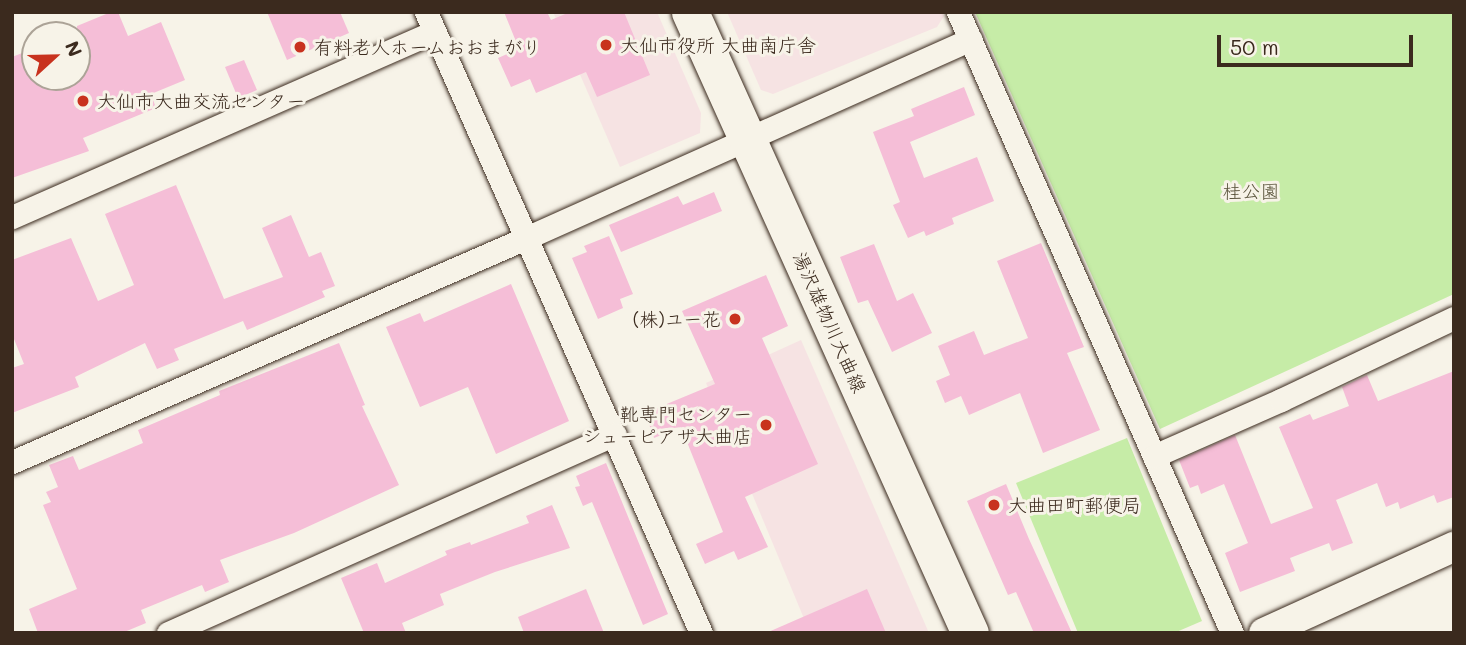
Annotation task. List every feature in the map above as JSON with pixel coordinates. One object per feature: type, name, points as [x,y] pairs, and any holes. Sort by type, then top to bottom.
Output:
[{"type":"main road","name":"湯沢雄物川大曲線","points":[[690,12],[970,633]]},
{"type":"street","points":[[958,12],[1232,633]]},
{"type":"street","points":[[12,218],[430,22],[701,633]]},
{"type":"street","points":[[12,462],[748,140],[970,39]]},
{"type":"street","points":[[1154,456],[1281,401],[1454,318]]},
{"type":"street","points":[[168,633],[615,434]]},
{"type":"street","points":[[1264,633],[1454,547]]},
{"type":"shaded area","points":[[553,12],[657,12],[701,113],[700,133],[620,167]]},
{"type":"shaded area","points":[[727,12],[942,12],[944,16],[937,27],[773,94],[761,90]]},
{"type":"shaded area","points":[[801,340],[929,633],[810,633],[706,383]]},
{"type":"green space","name":"桂公園","points":[[975,12],[1454,12],[1454,294],[1160,429]]},
{"type":"green space","points":[[1127,438],[1202,621],[1174,633],[1078,633],[1016,483]]},
{"type":"building","name":"大仙市大曲交流センター","points":[[118,12],[128,36],[161,22],[185,80],[151,94],[156,108],[83,138],[89,151],[12,178],[12,57],[21,53],[21,91],[91,91],[89,21]]},
{"type":"building","name":"有料老人ホームおおまがり","points":[[267,12],[340,12],[349,33],[287,60]]},
{"type":"building","points":[[504,12],[547,12],[551,20],[570,12],[624,12],[650,75],[597,97],[586,72],[536,93],[530,79],[511,87],[498,58],[519,49]]},
{"type":"building","points":[[244,60],[257,90],[238,98],[225,67]]},
{"type":"building","points":[[964,87],[975,115],[910,142],[924,178],[977,157],[994,201],[952,218],[954,224],[926,236],[924,231],[908,238],[893,205],[900,202],[873,132],[914,116],[911,109]]},
{"type":"building","points":[[176,185],[224,299],[283,277],[262,228],[291,215],[309,257],[321,252],[335,286],[322,291],[325,297],[247,330],[243,321],[174,349],[179,360],[157,369],[145,343],[75,377],[79,387],[12,413],[12,368],[24,364],[12,334],[12,260],[71,238],[98,301],[134,285],[105,214]]},
{"type":"building","points":[[714,192],[722,211],[621,252],[609,225],[678,196],[683,205]]},
{"type":"building","points":[[609,236],[633,294],[620,299],[623,308],[598,319],[572,258],[587,252],[584,246]]},
{"type":"building","points":[[1041,243],[1084,347],[1067,353],[1100,430],[1043,453],[1020,393],[969,415],[961,396],[945,403],[936,381],[950,375],[938,346],[974,331],[984,355],[1028,338],[997,261]]},
{"type":"building","points":[[874,244],[897,301],[913,293],[932,333],[892,352],[868,300],[858,303],[840,257]]},
{"type":"building","points":[[766,275],[788,326],[762,338],[818,464],[745,497],[768,547],[738,560],[734,551],[705,564],[696,544],[723,532],[681,427],[654,438],[645,413],[715,384],[682,311]]},
{"type":"building","points":[[511,284],[569,421],[496,454],[468,387],[420,407],[386,327],[420,313],[424,322]]},
{"type":"building","points":[[339,343],[365,405],[362,406],[399,485],[294,533],[220,560],[229,582],[205,592],[202,585],[141,610],[146,623],[122,633],[38,633],[29,609],[77,589],[43,505],[51,502],[46,492],[58,487],[49,465],[73,456],[79,470],[143,443],[138,430],[220,395],[219,391]]},
{"type":"building","points":[[1454,371],[1454,497],[1437,503],[1434,495],[1400,509],[1398,502],[1386,507],[1377,483],[1336,500],[1353,543],[1332,551],[1329,543],[1290,558],[1295,571],[1240,592],[1225,553],[1248,543],[1224,484],[1201,494],[1198,485],[1190,488],[1179,460],[1235,435],[1271,524],[1313,508],[1279,427],[1310,414],[1313,420],[1349,406],[1342,387],[1367,375],[1378,401]]},
{"type":"building","points":[[606,463],[668,614],[643,625],[592,502],[583,506],[575,487],[580,486],[576,476]]},
{"type":"building","points":[[1006,484],[1072,633],[1034,633],[1016,592],[1008,595],[967,501]]},
{"type":"building","points":[[552,505],[570,548],[495,572],[440,594],[444,605],[402,623],[406,633],[364,633],[341,578],[377,563],[385,583],[447,555],[445,551],[470,542],[471,545],[529,523],[526,516]]},
{"type":"building","points":[[586,589],[604,633],[524,633],[518,617]]},
{"type":"building","points":[[867,589],[886,633],[766,633]]},
{"type":"place","name":"大仙市役所 大曲南庁舎","points":[[606,45]]},
{"type":"place","name":"有料老人ホームおおまがり","points":[[300,47]]},
{"type":"place","name":"大仙市大曲交流センター","points":[[83,101]]},
{"type":"place","name":"(株)ユー花","points":[[735,319]]},
{"type":"place","name":"靴専門センター シューピアザ大曲店","points":[[766,425]]},
{"type":"place","name":"大曲田町郵便局","points":[[994,505]]}]
